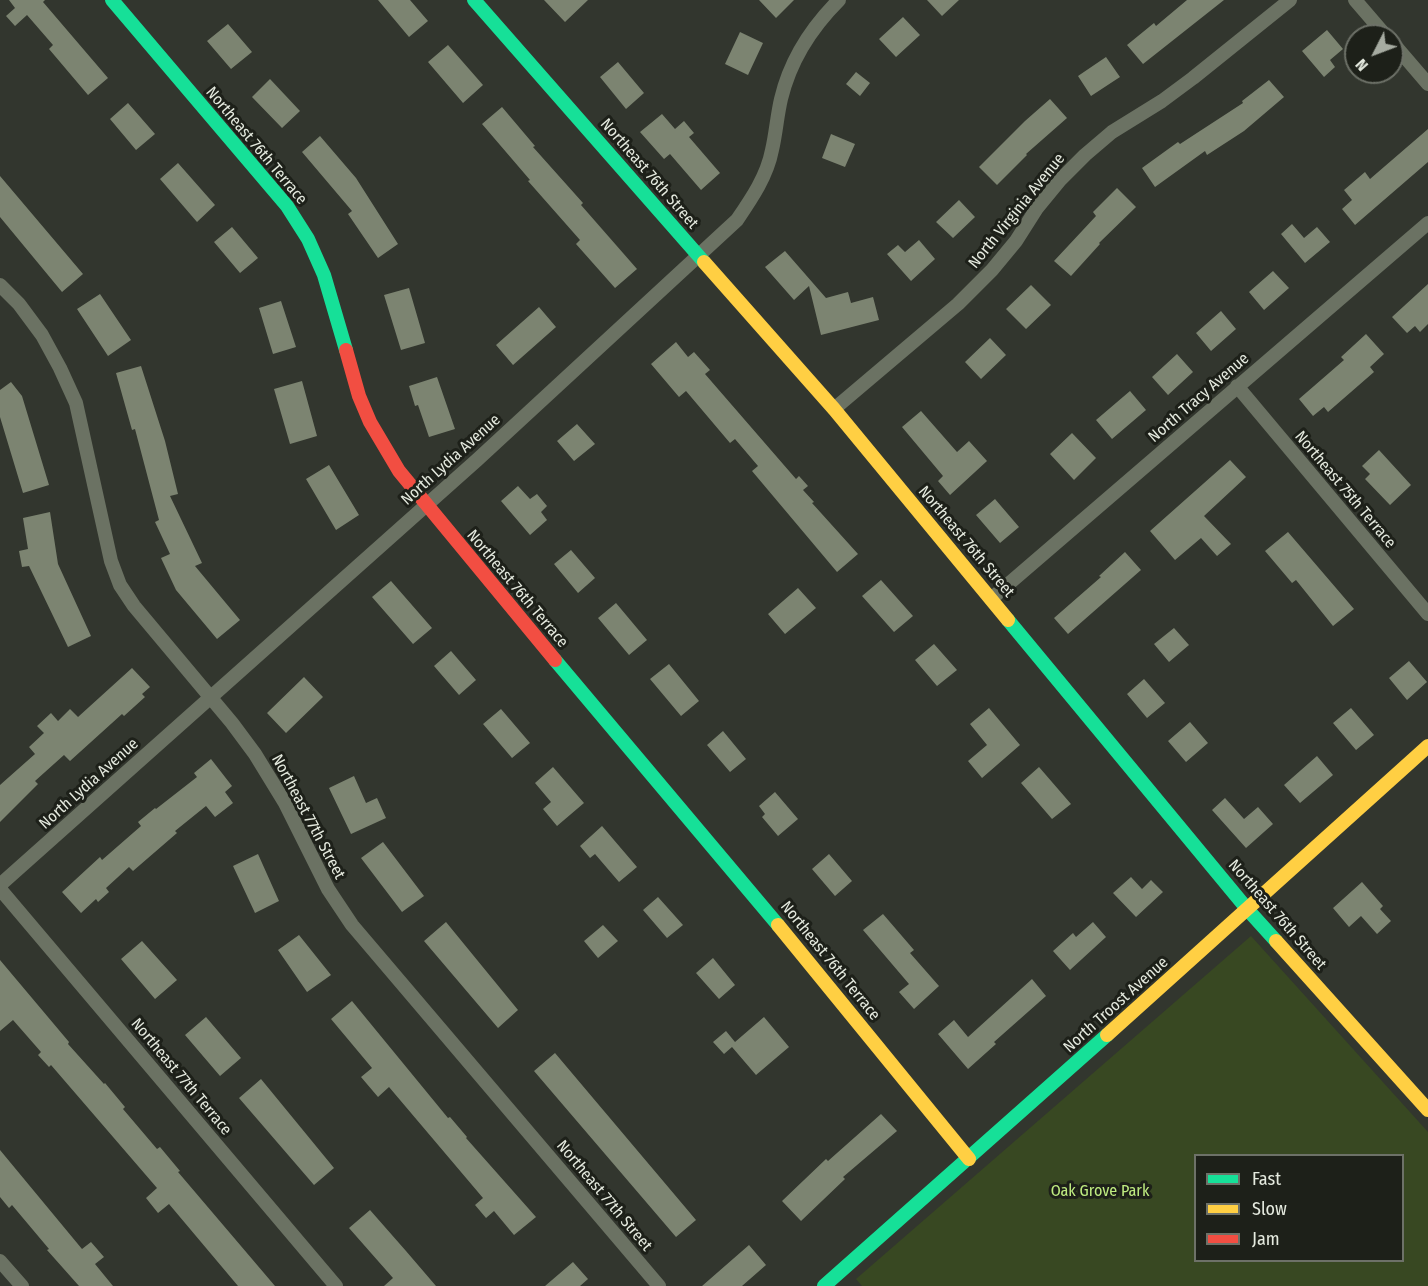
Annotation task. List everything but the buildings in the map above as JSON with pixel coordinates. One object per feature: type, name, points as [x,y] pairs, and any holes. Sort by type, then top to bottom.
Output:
[{"type":"street","name":"Northeast 76th Terrace","points":[[112,0],[287,206],[308,239],[324,275],[359,396],[370,422],[399,471],[546,650],[749,889],[969,1159]]},
{"type":"street","name":"Northeast 76th Street","points":[[474,0],[834,409],[1248,910],[1428,1110]]},
{"type":"street","name":"North Lydia Avenue","points":[[0,887],[426,505],[737,220],[764,175],[772,152],[781,99],[789,75],[806,40],[839,0]]},
{"type":"street","name":"North Virginia Avenue","points":[[834,409],[958,304],[992,270],[1016,242],[1037,208],[1085,155],[1112,132],[1162,101],[1193,78],[1290,0]]},
{"type":"street","points":[[1355,0],[1376,24]]},
{"type":"street","points":[[1404,56],[1428,84]]},
{"type":"street","name":"North Tracy Avenue","points":[[992,598],[1428,223]]},
{"type":"street","name":"Northeast 77th Street","points":[[0,285],[19,304],[42,335],[76,403],[111,561],[120,585],[134,606],[232,723],[261,764],[285,803],[328,889],[352,925],[659,1286]]},
{"type":"street","name":"Northeast 75th Terrace","points":[[1237,386],[1428,614]]},
{"type":"street","name":"North Troost Avenue","points":[[824,1286],[1248,910],[1428,746]]},
{"type":"street","name":"Northeast 77th Terrace","points":[[0,887],[336,1286]]},
{"type":"street","points":[[0,1261],[22,1286]]},
{"type":"green space","name":"Oak Grove Park","points":[[1251,936],[1428,1132],[1428,1286],[862,1286],[856,1279]]},
{"type":"traffic: fast","points":[[112,0],[287,206],[308,239],[324,275],[346,350]]},
{"type":"traffic: fast","points":[[474,0],[704,262]]},
{"type":"traffic: fast","points":[[1008,620],[1276,941]]},
{"type":"traffic: fast","points":[[555,660],[778,925]]},
{"type":"traffic: fast","points":[[824,1286],[1107,1035]]},
{"type":"traffic: slow","points":[[704,262],[834,409],[1008,620]]},
{"type":"traffic: slow","points":[[1107,1035],[1428,746]]},
{"type":"traffic: slow","points":[[778,925],[969,1159]]},
{"type":"traffic: slow","points":[[1276,941],[1428,1110]]},
{"type":"traffic: jam","points":[[346,350],[359,396],[370,422],[399,471],[555,660]]}]
